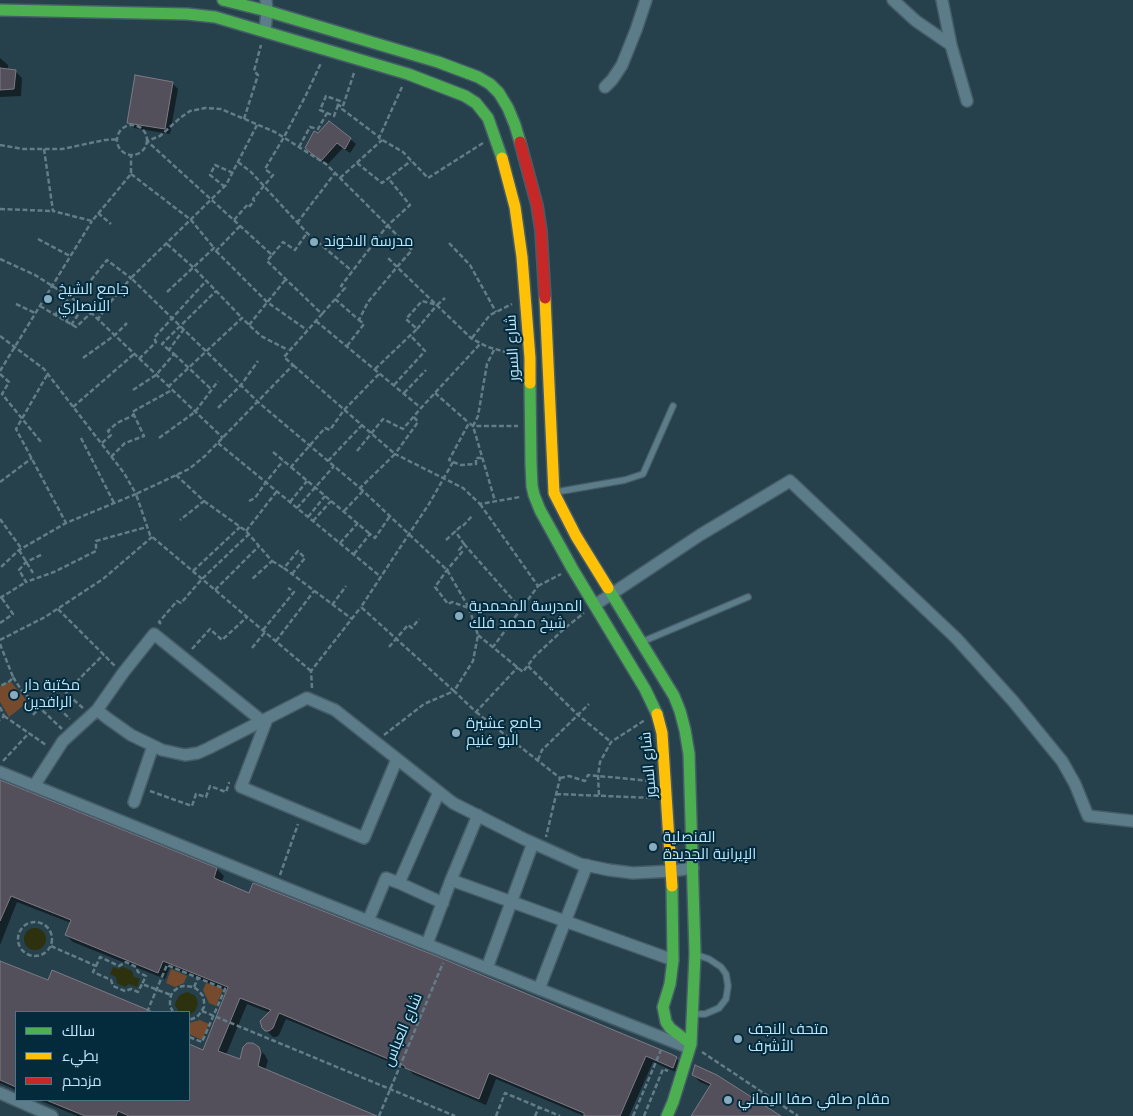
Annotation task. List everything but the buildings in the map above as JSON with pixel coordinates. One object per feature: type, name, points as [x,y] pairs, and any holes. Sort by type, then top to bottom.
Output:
[{"type":"main road","points":[[224,0],[267,5],[478,77],[490,84],[499,93],[515,125],[537,205],[544,255],[554,493],[566,520],[674,696],[685,730],[689,754],[695,954],[692,1014],[690,1046],[667,1116]]},
{"type":"main road","name":"شارع السور","points":[[0,10],[200,15],[215,17],[408,74],[459,94],[476,103],[488,118],[504,163],[515,207],[522,257],[530,358],[530,426],[534,495],[572,568],[645,689],[657,713],[662,733],[672,870],[673,960],[670,984],[663,1007],[666,1022],[670,1028],[690,1046]]},
{"type":"street","points":[[605,87],[622,65],[646,0]]},
{"type":"street","points":[[893,0],[916,21],[951,45]]},
{"type":"street","points":[[942,0],[951,45],[968,100]]},
{"type":"street","points":[[264,31],[267,5]]},
{"type":"street","points":[[595,605],[700,536],[790,482],[956,638],[1013,701],[1062,761],[1075,784],[1088,816],[1133,821]]},
{"type":"street","points":[[34,786],[63,741],[94,712],[154,634],[265,720]]},
{"type":"street","points":[[94,712],[107,718],[131,736],[153,746],[185,755],[198,753],[307,698],[335,710],[453,803],[580,864],[609,870],[633,872],[693,868]]},
{"type":"street","points":[[265,720],[241,787],[364,838],[397,759]]},
{"type":"street","points":[[134,802],[153,746]]},
{"type":"street","points":[[0,772],[539,989],[666,1039],[690,1046]]},
{"type":"street","points":[[399,883],[439,792]]},
{"type":"street","points":[[427,944],[478,816]]},
{"type":"street","points":[[487,968],[511,902],[538,845]]},
{"type":"street","points":[[539,989],[587,865]]},
{"type":"street","points":[[368,921],[386,878],[443,903]]},
{"type":"street","points":[[451,880],[673,960]]},
{"type":"street","points":[[0,1093],[15,1100]]},
{"type":"street","points":[[18,1101],[52,1116]]},
{"type":"lane","points":[[554,493],[626,480],[643,474],[673,406]]},
{"type":"lane","points":[[642,642],[748,597]]},
{"type":"lane","points":[[692,1014],[705,1014],[719,1008],[726,999],[728,986],[726,974],[721,967],[695,954]]},
{"type":"path","points":[[244,119],[258,76],[254,71],[264,31]]},
{"type":"path","points":[[234,220],[248,204],[250,206],[254,201],[253,199],[273,175],[265,169],[306,95],[326,50]]},
{"type":"path","points":[[342,107],[358,60]]},
{"type":"path","points":[[340,178],[381,139],[408,74]]},
{"type":"path","points":[[326,96],[340,101],[338,105],[334,116],[320,110],[326,96]]},
{"type":"path","points":[[338,105],[381,139],[403,152],[428,178],[495,136]]},
{"type":"path","points":[[147,141],[160,136],[190,111],[205,108],[221,109],[275,132],[326,164],[412,250],[368,302],[359,320]]},
{"type":"path","points":[[299,147],[310,127],[318,129],[327,113]]},
{"type":"path","points":[[98,319],[131,278],[225,187],[257,124]]},
{"type":"path","points":[[135,125],[144,130],[147,141],[144,149],[136,154],[131,154],[126,153],[120,147],[118,139],[121,130],[125,126],[135,125]]},
{"type":"path","points":[[0,145],[23,149],[44,149],[118,139]]},
{"type":"path","points":[[147,141],[272,255]]},
{"type":"path","points":[[44,149],[53,211]]},
{"type":"path","points":[[41,442],[1,395],[8,382],[0,373],[92,221],[131,174],[131,154]]},
{"type":"path","points":[[357,162],[382,183],[411,161]]},
{"type":"path","points":[[238,162],[251,172],[307,233],[352,272]]},
{"type":"path","points":[[225,187],[210,175],[215,165],[233,172]]},
{"type":"path","points":[[297,223],[334,173]]},
{"type":"path","points":[[131,174],[191,220],[215,250],[267,302],[307,330]]},
{"type":"path","points":[[388,178],[410,205],[387,226],[341,286],[345,288],[284,357],[395,454],[462,488],[480,504],[538,586]]},
{"type":"path","points":[[0,210],[53,211],[92,221]]},
{"type":"path","points":[[98,213],[111,224]]},
{"type":"path","points":[[167,292],[240,226]]},
{"type":"path","points":[[307,233],[295,250],[283,242],[267,261],[322,314]]},
{"type":"path","points":[[38,239],[70,256]]},
{"type":"path","points":[[450,243],[470,265],[496,312]]},
{"type":"path","points":[[167,244],[194,268],[249,326],[261,336],[289,351]]},
{"type":"path","points":[[386,257],[472,338],[494,349],[530,358]]},
{"type":"path","points":[[0,259],[35,274],[84,306],[222,438]]},
{"type":"path","points":[[91,280],[107,260],[131,278],[258,402],[334,466],[447,570],[469,608],[478,634],[473,661],[454,691],[424,704],[375,742]]},
{"type":"path","points":[[249,326],[286,279]]},
{"type":"path","points":[[139,359],[156,342],[154,338],[206,280]]},
{"type":"path","points":[[212,390],[162,344],[216,291]]},
{"type":"path","points":[[55,315],[70,297]]},
{"type":"path","points":[[375,370],[417,329],[445,298]]},
{"type":"path","points":[[472,338],[490,315],[525,298]]},
{"type":"path","points":[[335,299],[364,324],[347,346]]},
{"type":"path","points":[[66,322],[76,301]]},
{"type":"path","points":[[417,329],[406,319],[422,301],[437,305]]},
{"type":"path","points":[[16,304],[35,313]]},
{"type":"path","points":[[40,306],[76,327],[92,313]]},
{"type":"path","points":[[71,324],[84,306]]},
{"type":"path","points":[[61,307],[65,309]]},
{"type":"path","points":[[168,387],[242,318]]},
{"type":"path","points":[[316,321],[421,408]]},
{"type":"path","points":[[83,358],[127,323]]},
{"type":"path","points":[[169,350],[184,330]]},
{"type":"path","points":[[394,385],[425,352],[410,335]]},
{"type":"path","points":[[0,336],[44,369],[124,473],[136,494],[150,535],[311,671],[314,701]]},
{"type":"path","points":[[357,451],[383,419],[403,430],[481,343]]},
{"type":"path","points":[[472,426],[478,416],[487,364],[494,349]]},
{"type":"path","points":[[73,407],[134,354]]},
{"type":"path","points":[[134,390],[156,375],[174,354]]},
{"type":"path","points":[[218,408],[241,385],[258,361]]},
{"type":"path","points":[[0,568],[20,549],[66,523],[190,469],[293,366]]},
{"type":"path","points":[[404,393],[426,370]]},
{"type":"path","points":[[291,467],[325,428],[330,430],[344,410],[380,373]]},
{"type":"path","points":[[48,374],[16,429],[66,523]]},
{"type":"path","points":[[159,438],[195,412],[218,381]]},
{"type":"path","points":[[111,457],[125,443],[144,436],[132,412],[172,390]]},
{"type":"path","points":[[435,393],[472,426],[495,501]]},
{"type":"path","points":[[101,443],[111,435],[108,431],[117,423],[134,415]]},
{"type":"path","points":[[344,511],[395,454],[418,422],[414,417]]},
{"type":"path","points":[[469,423],[449,460],[461,465],[476,464],[476,458],[482,458]]},
{"type":"path","points":[[328,461],[362,425]]},
{"type":"path","points":[[472,426],[530,426]]},
{"type":"path","points":[[81,438],[114,503]]},
{"type":"path","points":[[218,443],[380,577]]},
{"type":"path","points":[[274,452],[375,538],[390,516]]},
{"type":"path","points":[[0,482],[32,458]]},
{"type":"path","points":[[249,502],[255,498],[283,461]]},
{"type":"path","points":[[311,671],[361,607],[430,504],[453,462]]},
{"type":"path","points":[[297,508],[334,466]]},
{"type":"path","points":[[176,475],[204,501],[247,533],[272,561],[352,619]]},
{"type":"path","points":[[290,502],[307,480]]},
{"type":"path","points":[[154,634],[162,624],[159,622],[176,601],[181,603],[247,533],[277,492]]},
{"type":"path","points":[[480,504],[534,495]]},
{"type":"path","points":[[308,517],[325,496]]},
{"type":"path","points":[[180,520],[204,501]]},
{"type":"path","points":[[313,521],[331,501]]},
{"type":"path","points":[[446,540],[472,516]]},
{"type":"path","points":[[0,519],[33,573]]},
{"type":"path","points":[[340,543],[358,523]]},
{"type":"path","points":[[0,622],[13,614],[0,598],[26,582],[54,572],[96,551],[96,541],[147,527]]},
{"type":"path","points":[[193,571],[240,527]]},
{"type":"path","points":[[455,531],[464,544],[521,609]]},
{"type":"path","points":[[354,555],[370,534]]},
{"type":"path","points":[[68,735],[22,691],[13,677],[0,642],[45,617],[103,579],[152,536]]},
{"type":"path","points":[[464,544],[459,550],[462,552],[435,587],[448,604],[452,602],[469,608]]},
{"type":"path","points":[[215,590],[259,546]]},
{"type":"path","points":[[284,568],[298,551],[305,558],[292,574]]},
{"type":"path","points":[[26,582],[19,570],[26,562],[41,555]]},
{"type":"path","points":[[252,580],[272,561]]},
{"type":"path","points":[[493,647],[538,586],[572,568]]},
{"type":"path","points":[[332,605],[346,586]]},
{"type":"path","points":[[252,648],[294,592],[288,588]]},
{"type":"path","points":[[276,641],[314,591]]},
{"type":"path","points":[[478,634],[523,672],[536,656],[565,628],[595,605]]},
{"type":"path","points":[[361,607],[476,712],[560,778]]},
{"type":"path","points":[[58,609],[123,673]]},
{"type":"path","points":[[184,658],[210,629],[222,640],[246,616]]},
{"type":"path","points":[[389,647],[408,625],[412,628],[419,620]]},
{"type":"path","points":[[94,712],[66,694],[104,654]]},
{"type":"path","points":[[528,666],[578,715],[611,742]]},
{"type":"path","points":[[476,712],[518,667]]},
{"type":"path","points":[[0,686],[10,681],[13,677]]},
{"type":"path","points":[[33,715],[48,698],[79,726]]},
{"type":"path","points":[[538,760],[542,750],[589,704]]},
{"type":"path","points":[[0,707],[4,716],[56,752]]},
{"type":"path","points":[[599,796],[598,776],[600,762],[611,742],[657,713]]},
{"type":"path","points":[[0,720],[4,716]]},
{"type":"path","points":[[0,765],[29,733]]},
{"type":"path","points":[[560,778],[569,776],[584,781],[588,775],[665,782]]},
{"type":"path","points":[[538,845],[560,778]]},
{"type":"path","points":[[139,787],[192,806],[196,794],[206,797],[210,786],[226,792],[229,783],[241,787]]},
{"type":"path","points":[[556,794],[667,798]]},
{"type":"path","points":[[276,884],[302,813]]},
{"type":"path","points":[[37,921],[47,926],[51,931],[51,946],[45,953],[34,956],[23,952],[17,936],[26,923],[37,921]]},
{"type":"path","points":[[51,946],[96,966]]},
{"type":"path","name":"شارع العباس","points":[[379,1116],[448,952]]},
{"type":"path","points":[[100,957],[119,966],[126,962],[136,967],[138,972],[146,976],[142,984],[138,992],[131,989],[125,991],[113,986],[111,980],[93,972],[100,957]]},
{"type":"path","points":[[147,1011],[167,965],[225,989],[202,1042],[190,1037]]},
{"type":"path","points":[[194,987],[198,978]]},
{"type":"path","points":[[142,984],[171,995]]},
{"type":"path","points":[[172,1011],[170,1001],[174,991],[184,986],[194,987],[200,991],[204,1001],[202,1010],[197,1017],[190,1020]]},
{"type":"path","points":[[202,1010],[455,1116]]},
{"type":"path","points":[[633,1116],[666,1039]]},
{"type":"path","points":[[690,1046],[798,1116]]},
{"type":"path","points":[[644,1116],[663,1069],[674,1073]]},
{"type":"path","points":[[496,1116],[505,1093],[560,1116]]},
{"type":"path","points":[[535,1116],[539,1107]]},
{"type":"shaded area","points":[[10,681],[28,702],[9,717],[0,702],[0,686]]},
{"type":"shaded area","points":[[35,928],[43,931],[46,939],[43,947],[35,950],[27,947],[24,939],[27,931]]},
{"type":"shaded area","points":[[113,967],[118,969],[123,967],[132,971],[134,977],[140,979],[137,987],[129,984],[125,987],[117,983],[116,977],[110,974]]},
{"type":"shaded area","points":[[171,969],[187,976],[184,983],[175,987],[166,983]]},
{"type":"shaded area","points":[[206,983],[223,989],[216,1006],[209,1003],[203,990]]},
{"type":"shaded area","points":[[187,992],[196,997],[198,1004],[195,1011],[190,1014],[190,1011],[178,1011],[175,1005],[180,995]]},
{"type":"shaded area","points":[[200,1020],[209,1024],[202,1040],[190,1034],[190,1023]]},
{"type":"traffic: fast","points":[[223,0],[267,11],[438,62],[478,77],[490,84],[499,93],[508,108],[520,142]]},
{"type":"traffic: fast","points":[[0,10],[187,14],[215,17],[408,74],[465,96],[476,103],[488,118],[502,158]]},
{"type":"traffic: fast","points":[[530,383],[531,464],[534,495],[540,510],[572,568],[645,689],[657,714]]},
{"type":"traffic: fast","points":[[608,588],[674,696],[685,730],[689,754],[695,954],[691,1044],[667,1116]]},
{"type":"traffic: fast","points":[[672,886],[673,960],[670,984],[663,1007],[666,1022],[670,1028],[691,1044]]},
{"type":"traffic: slow","points":[[502,158],[515,207],[522,257],[530,358],[530,383]]},
{"type":"traffic: slow","points":[[545,298],[554,493],[576,536],[608,588]]},
{"type":"traffic: slow","points":[[657,714],[662,733],[672,886]]},
{"type":"traffic: jam","points":[[520,142],[537,205],[541,231],[545,298]]},
{"type":"place","name":"مدرسة الاخوند","points":[[314,242]]},
{"type":"place","name":"جامع الشيخ الانصاري","points":[[48,299]]},
{"type":"place","name":"المدرسة المحمدية شيخ محمد فلك","points":[[459,616]]},
{"type":"place","name":"مكتبة دار الرافدين","points":[[14,695]]},
{"type":"place","name":"جامع عشيرة البو غنيم","points":[[456,733]]},
{"type":"place","name":"القنصلية الإيرانية الجديدة","points":[[653,847]]},
{"type":"place","name":"متحف النجف الأشرف","points":[[738,1039]]},
{"type":"place","name":"مقام صافي صفا اليماني","points":[[728,1100]]}]
